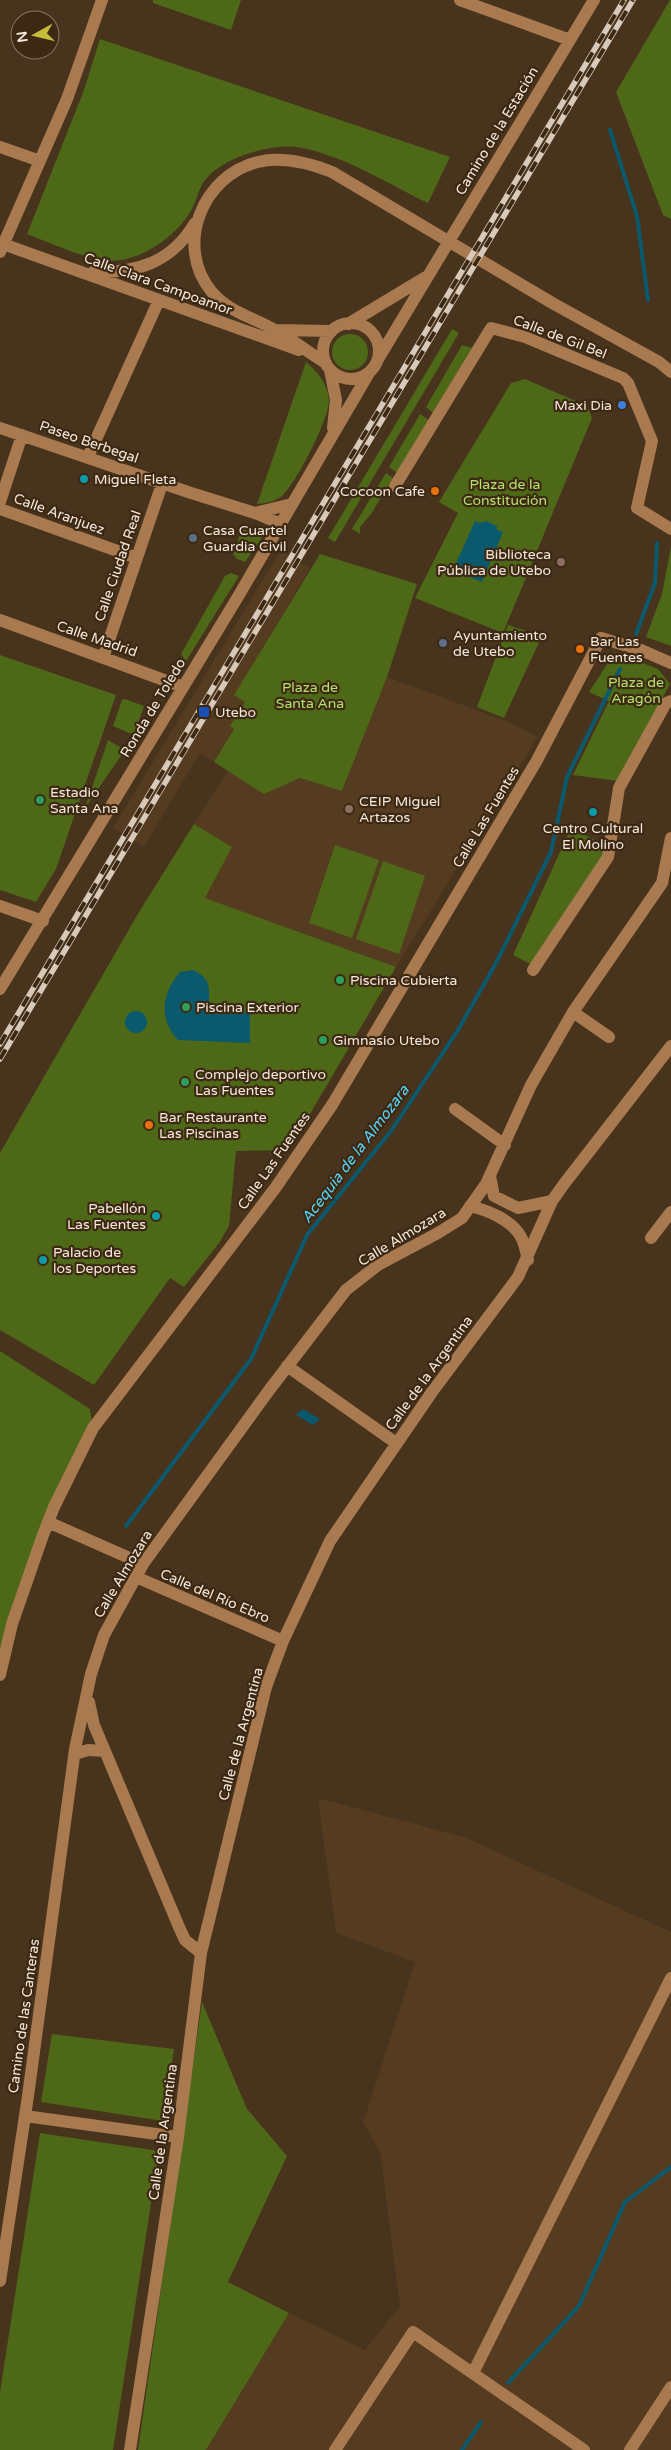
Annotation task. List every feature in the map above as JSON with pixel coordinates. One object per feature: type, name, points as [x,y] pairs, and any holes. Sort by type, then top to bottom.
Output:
[{"type":"street","points":[[1,246],[67,99],[102,0]]},
{"type":"street","points":[[460,0],[570,40]]},
{"type":"street","name":"Camino de la Estación","points":[[377,361],[594,0]]},
{"type":"street","points":[[0,147],[40,161]]},
{"type":"street","points":[[82,272],[126,271],[152,264],[179,243],[199,216],[210,194],[227,177],[249,164],[269,160],[297,162],[332,172],[554,304],[665,362],[671,372]]},
{"type":"street","points":[[199,216],[194,238],[198,268],[211,291],[236,312],[275,330],[345,378],[353,379],[369,373],[377,361],[379,352],[373,334],[358,324],[348,324],[332,331],[275,330]]},
{"type":"street","name":"Calle Clara Campoamor","points":[[1,246],[82,272],[307,352]]},
{"type":"street","name":"Camino de la Estación","points":[[348,324],[426,277]]},
{"type":"street","points":[[88,457],[159,300]]},
{"type":"street","name":"Calle de Gil Bel","points":[[396,486],[491,328],[526,337],[622,378],[628,383],[652,441],[637,508],[671,529]]},
{"type":"street","points":[[328,367],[323,347],[332,331]]},
{"type":"street","name":"Ronda de Toledo","points":[[328,367],[336,400],[336,416],[330,440]]},
{"type":"street","name":"Ronda de Toledo","points":[[0,990],[281,524],[369,373]]},
{"type":"street","name":"Paseo Berbegal","points":[[0,428],[162,484],[255,513],[281,524]]},
{"type":"street","points":[[0,502],[22,435]]},
{"type":"street","name":"Calle Ciudad Real","points":[[103,658],[162,484]]},
{"type":"street","points":[[255,513],[292,504]]},
{"type":"street","name":"Calle Aranjuez","points":[[0,509],[137,558]]},
{"type":"street","name":"Calle Madrid","points":[[0,620],[183,687]]},
{"type":"street","name":"Calle Las Fuentes","points":[[0,1675],[12,1624],[48,1522],[93,1428],[276,1187],[332,1105],[536,762],[601,638],[641,650],[671,663]]},
{"type":"street","points":[[533,970],[608,857],[619,788],[666,703],[671,701]]},
{"type":"street","name":"Calle Almozara","points":[[88,1694],[91,1674],[104,1635],[143,1564],[287,1366],[346,1290],[378,1265],[438,1234],[462,1218],[490,1176],[531,1085],[573,1012],[662,883],[671,838]]},
{"type":"street","points":[[0,906],[43,921]]},
{"type":"street","points":[[573,1012],[609,1037]]},
{"type":"street","name":"Calle de la Argentina","points":[[130,2450],[178,2138],[201,1953],[266,1687],[283,1641],[330,1540],[396,1443],[518,1276],[528,1260],[552,1201],[671,1046]]},
{"type":"street","points":[[455,1109],[505,1145]]},
{"type":"street","points":[[490,1176],[494,1196],[518,1208],[552,1201]]},
{"type":"street","points":[[470,1206],[492,1213],[512,1226],[521,1236],[528,1260]]},
{"type":"street","points":[[651,1238],[671,1212]]},
{"type":"street","points":[[287,1366],[396,1443]]},
{"type":"street","name":"Calle del Río Ebro","points":[[48,1522],[143,1564]]},
{"type":"street","name":"Calle del Río Ebro","points":[[136,1577],[283,1641]]},
{"type":"street","points":[[88,1694],[98,1737],[178,1927],[185,1940],[201,1953]]},
{"type":"street","name":"Camino de las Canteras","points":[[0,2281],[26,2116],[75,1754],[88,1694]]},
{"type":"street","points":[[78,1740],[87,1736],[98,1737]]},
{"type":"street","points":[[75,1754],[88,1750],[105,1751]]},
{"type":"street","points":[[473,2373],[671,1978]]},
{"type":"street","points":[[26,2116],[178,2138]]},
{"type":"street","points":[[335,2450],[413,2332],[584,2450]]},
{"type":"street","points":[[630,2450],[671,2387]]},
{"type":"shaded area","points":[[280,551],[310,568],[235,695],[245,702],[231,726],[234,729],[214,762],[200,753],[144,847],[113,828]]},
{"type":"shaded area","name":"CEIP Miguel Artazos","points":[[387,677],[509,722],[538,737],[396,967],[205,898],[232,847],[194,824],[228,770],[264,794],[300,778],[342,791]]},
{"type":"shaded area","points":[[318,1798],[464,1837],[671,1932],[671,2450],[206,2450],[289,2313],[365,2350],[400,2306],[380,2152],[363,2123],[415,1962],[336,1933]]},
{"type":"green space","points":[[153,0],[241,0],[231,30],[153,3]]},
{"type":"green space","points":[[670,0],[671,219],[663,215],[616,92]]},
{"type":"green space","points":[[100,39],[450,157],[428,203],[364,170],[330,156],[296,147],[260,150],[234,159],[213,172],[205,180],[191,210],[182,223],[173,233],[152,249],[140,255],[115,261],[75,253],[27,234],[84,90]]},
{"type":"green space","points":[[452,329],[459,333],[335,542],[328,538]]},
{"type":"green space","points":[[350,334],[357,335],[363,339],[367,345],[367,359],[363,365],[357,369],[350,370],[343,369],[337,365],[333,359],[332,352],[333,345],[337,339],[343,335]]},
{"type":"green space","points":[[462,345],[472,348],[433,413],[426,407]]},
{"type":"green space","points":[[306,362],[315,370],[327,389],[329,401],[324,422],[303,465],[288,489],[276,500],[257,504]]},
{"type":"green space","name":"Plaza de la Constitución","points":[[525,379],[587,406],[592,418],[503,633],[415,598],[458,513],[439,502],[511,383]]},
{"type":"green space","points":[[420,414],[429,420],[397,473],[389,467]]},
{"type":"green space","points":[[386,473],[393,478],[371,514],[360,527],[360,534],[352,529]]},
{"type":"green space","points":[[242,529],[264,535],[245,562],[237,559],[233,554]]},
{"type":"green space","points":[[671,546],[671,646],[646,637],[662,594]]},
{"type":"green space","name":"Plaza de Santa Ana","points":[[320,554],[417,584],[387,677],[342,791],[300,778],[264,794],[214,762],[234,729],[230,726],[245,702],[234,695]]},
{"type":"green space","points":[[231,573],[239,576],[186,661],[181,654],[225,576]]},
{"type":"green space","points":[[508,625],[542,636],[504,718],[477,707]]},
{"type":"green space","name":"Plaza de Aragón","points":[[615,652],[658,669],[670,684],[618,781],[573,775],[609,701],[589,692]]},
{"type":"green space","name":"Estadio Santa Ana","points":[[0,655],[116,695],[56,869],[36,902],[0,890]]},
{"type":"green space","points":[[125,699],[144,706],[134,735],[113,726],[122,700]]},
{"type":"green space","points":[[108,740],[125,750],[85,808]]},
{"type":"green space","name":"Complejo deportivo Las Fuentes","points":[[194,824],[232,847],[205,898],[396,967],[289,1150],[236,1151],[229,1226],[219,1243],[184,1287],[170,1278],[94,1385],[0,1330],[0,1153],[139,912]]},
{"type":"green space","points":[[571,828],[605,845],[603,856],[532,965],[513,955]]},
{"type":"green space","points":[[335,845],[379,860],[352,938],[309,923]]},
{"type":"green space","points":[[383,861],[425,876],[399,954],[356,939]]},
{"type":"green space","points":[[0,1351],[90,1409],[93,1428],[54,1507],[0,1680]]},
{"type":"green space","points":[[202,2002],[247,2109],[287,2156],[228,2282],[289,2313],[206,2450],[138,2450]]},
{"type":"green space","points":[[52,2034],[174,2049],[163,2121],[41,2102]]},
{"type":"green space","points":[[40,2133],[159,2151],[113,2450],[0,2450],[0,2392]]},
{"type":"water","points":[[475,521],[480,523],[486,521],[497,526],[497,530],[503,532],[482,582],[453,570]]},
{"type":"water","name":"Piscina Exterior","points":[[193,970],[200,974],[207,982],[209,1010],[250,1013],[250,1043],[178,1040],[167,1023],[165,1015],[166,997],[180,972]]},
{"type":"water","points":[[136,1011],[144,1014],[147,1022],[144,1030],[136,1033],[128,1030],[125,1022],[128,1014]]},
{"type":"water","points":[[303,1409],[320,1419],[313,1425],[296,1415]]},
{"type":"waterway","name":"Acequia de la Almozara","points":[[610,130],[637,216],[648,300]]},
{"type":"waterway","name":"Acequia de la Almozara","points":[[636,634],[655,583],[657,543]]},
{"type":"waterway","name":"Acequia de la Almozara","points":[[126,1526],[251,1359],[307,1235],[391,1131],[458,1030],[496,963],[551,852],[567,777],[620,669]]},
{"type":"waterway","points":[[508,2383],[579,2306],[625,2202],[671,2167]]},
{"type":"waterway","points":[[462,2450],[481,2422]]},
{"type":"railway","points":[[0,1044],[624,0]]},
{"type":"railway","points":[[0,1059],[633,0]]},
{"type":"place","name":"Maxi Dia","points":[[622,405]]},
{"type":"place","name":"Miguel Fleta","points":[[84,479]]},
{"type":"place","name":"Cocoon Cafe","points":[[435,491]]},
{"type":"place","name":"Casa Cuartel Guardia Civil","points":[[193,538]]},
{"type":"place","name":"Biblioteca Pública de Utebo","points":[[561,562]]},
{"type":"place","name":"Ayuntamiento de Utebo","points":[[443,643]]},
{"type":"place","name":"Bar Las Fuentes","points":[[580,649]]},
{"type":"place","name":"Utebo","points":[[204,712]]},
{"type":"place","name":"Estadio Santa Ana","points":[[40,800]]},
{"type":"place","name":"CEIP Miguel Artazos","points":[[349,809]]},
{"type":"place","name":"Centro Cultural El Molino","points":[[593,812]]},
{"type":"place","name":"Piscina Cubierta","points":[[340,980]]},
{"type":"place","name":"Piscina Exterior","points":[[186,1007]]},
{"type":"place","name":"Gimnasio Utebo","points":[[323,1040]]},
{"type":"place","name":"Complejo deportivo Las Fuentes","points":[[185,1082]]},
{"type":"place","name":"Bar Restaurante Las Piscinas","points":[[149,1125]]},
{"type":"place","name":"Pabellón Las Fuentes","points":[[156,1216]]},
{"type":"place","name":"Palacio de los Deportes","points":[[43,1260]]}]
